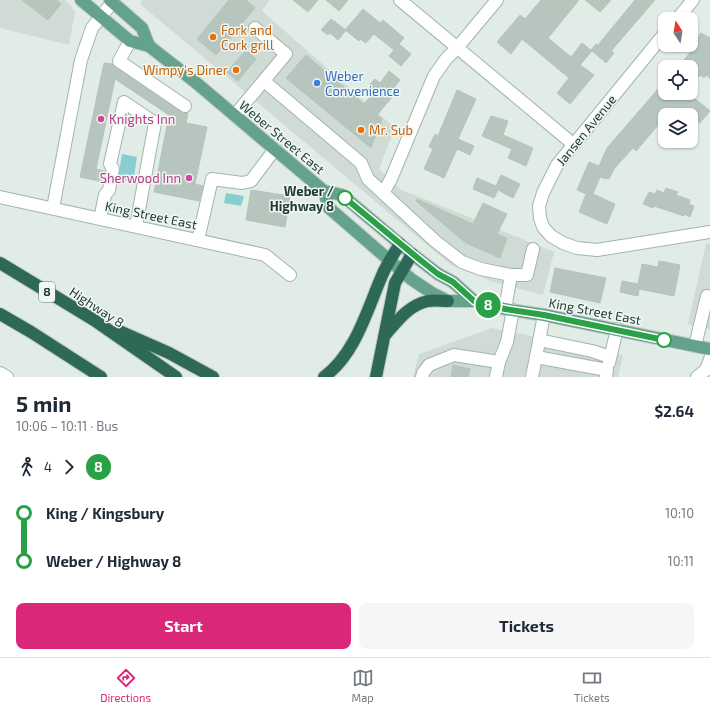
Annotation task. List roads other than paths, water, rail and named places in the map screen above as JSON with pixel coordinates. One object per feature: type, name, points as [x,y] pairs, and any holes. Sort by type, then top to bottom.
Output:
[{"type":"highway","points":[[324,377],[339,362],[354,340],[389,261],[400,244]]},
{"type":"highway","points":[[376,377],[395,283],[412,254]]},
{"type":"highway","name":"Highway 8","points":[[0,263],[94,320],[176,377]]},
{"type":"highway","points":[[385,335],[404,314],[416,305],[429,301],[448,301]]},
{"type":"highway","points":[[0,314],[101,377]]},
{"type":"highway","points":[[94,320],[169,353],[212,377]]},
{"type":"main road","name":"Weber Street East","points":[[81,0],[130,42],[149,46],[235,115],[324,191],[342,195],[400,244]]},
{"type":"main road","name":"Weber Street East","points":[[112,1],[142,28],[149,46]]},
{"type":"main road","name":"King Street East","points":[[324,191],[329,208],[389,261],[432,293],[448,301],[474,301],[710,350]]},
{"type":"main road","name":"King Street East","points":[[400,244],[438,274],[453,282],[474,301]]},
{"type":"street","points":[[400,0],[573,144]]},
{"type":"street","points":[[382,194],[391,179],[434,76],[446,59],[457,48],[496,0]]},
{"type":"street","points":[[683,12],[693,0]]},
{"type":"street","points":[[53,208],[81,60],[90,32],[112,1]]},
{"type":"street","points":[[235,115],[286,54],[254,28]]},
{"type":"street","name":"Jansen Avenue","points":[[658,41],[557,165],[543,193],[539,206],[540,218],[543,227],[551,236],[563,243],[577,248],[597,250],[710,232]]},
{"type":"street","points":[[130,42],[119,61],[185,106]]},
{"type":"street","points":[[264,81],[361,163],[368,179],[382,194],[435,242],[462,262],[481,269],[511,275],[527,275],[533,249]]},
{"type":"street","points":[[100,218],[105,195],[104,172],[124,102],[155,123],[136,226]]},
{"type":"street","points":[[198,240],[212,179],[242,183],[251,181],[275,149]]},
{"type":"street","points":[[104,172],[112,169],[109,190],[105,195]]},
{"type":"street","name":"King Street East","points":[[0,197],[265,255],[290,274]]},
{"type":"street","points":[[496,377],[499,362],[507,342],[511,275]]},
{"type":"street","points":[[695,346],[707,296],[710,297]]},
{"type":"street","points":[[532,377],[544,315]]},
{"type":"street","points":[[607,374],[616,330]]},
{"type":"street","points":[[539,340],[571,356],[590,359],[607,374]]},
{"type":"street","points":[[422,377],[429,365],[454,355],[499,362]]},
{"type":"street","points":[[536,357],[571,356],[590,359],[610,357]]},
{"type":"street","points":[[697,377],[706,370],[710,359]]},
{"type":"street","points":[[0,373],[8,377]]},
{"type":"water","points":[[122,154],[137,157],[133,182],[118,179]]},
{"type":"water","points":[[226,193],[244,196],[241,206],[224,203]]},
{"type":"tunnel","points":[[100,182],[103,170]]},
{"type":"place","name":"Fork and Cork grill","points":[[213,37]]},
{"type":"place","name":"Wimpy's Diner","points":[[236,70]]},
{"type":"place","name":"Weber Convenience","points":[[317,83]]},
{"type":"place","name":"Knights Inn","points":[[101,119]]},
{"type":"place","name":"Mr. Sub","points":[[361,130]]},
{"type":"place","name":"Sherwood Inn","points":[[189,178]]},
{"type":"place","name":"Weber / Highway 8","points":[[345,198]]}]
